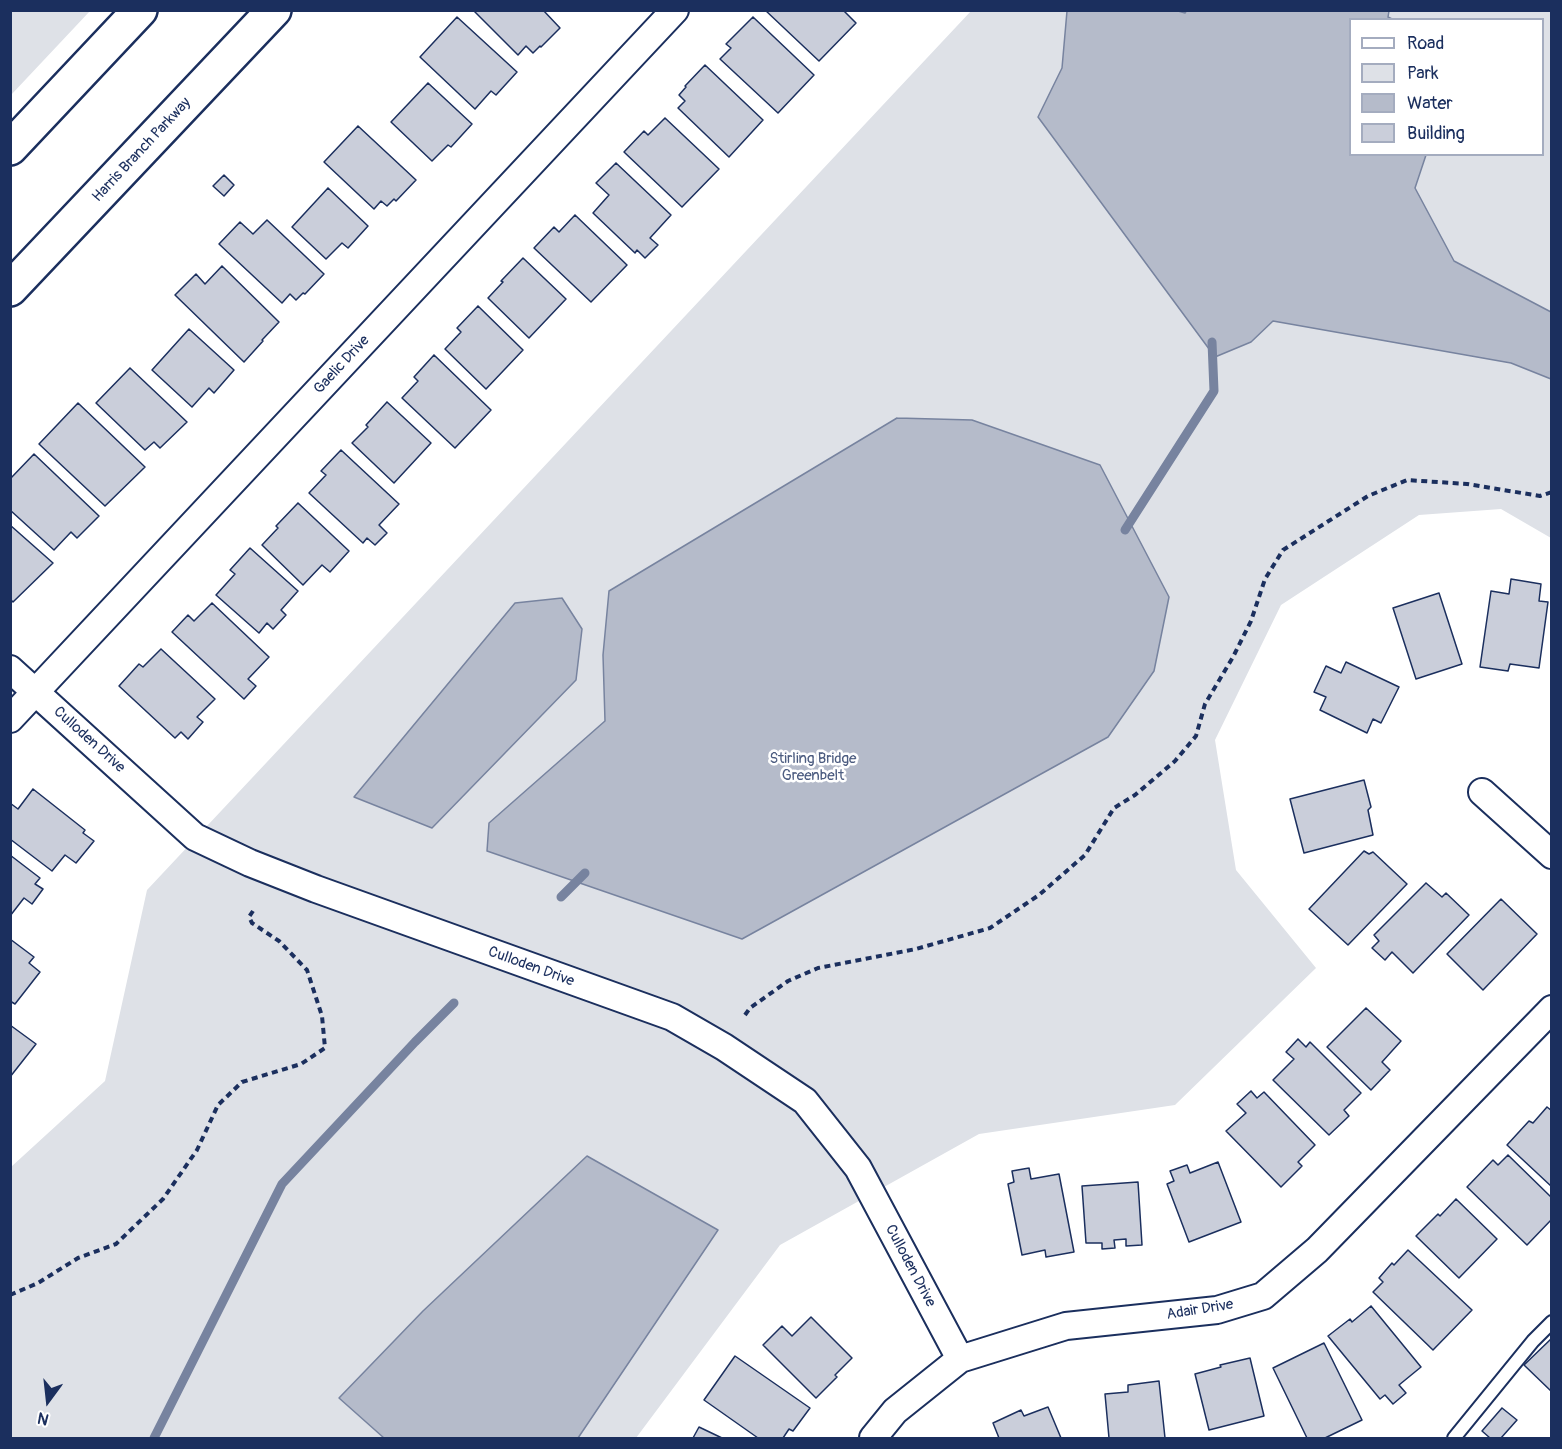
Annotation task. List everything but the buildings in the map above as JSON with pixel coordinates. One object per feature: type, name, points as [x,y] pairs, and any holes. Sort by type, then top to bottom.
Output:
[{"type":"main road","points":[[10,148],[140,10]]},
{"type":"main road","name":"Harris Branch Parkway","points":[[10,289],[274,10]]},
{"type":"street","name":"Gaelic Drive","points":[[10,719],[675,10]]},
{"type":"street","name":"Culloden Drive","points":[[10,669],[195,837],[250,863],[316,889],[672,1017],[724,1047],[805,1101],[858,1168],[960,1359]]},
{"type":"street","points":[[1482,792],[1551,855]]},
{"type":"street","name":"Adair Drive","points":[[873,1438],[895,1411],[960,1359],[1066,1326],[1217,1310],[1263,1296],[1317,1250],[1551,1009]]},
{"type":"lane","points":[[1454,1438],[1551,1322]]},
{"type":"path","points":[[745,1015],[750,1008],[788,981],[818,968],[916,949],[990,928],[1039,894],[1085,855],[1114,808],[1135,795],[1175,761],[1196,736],[1205,704],[1238,648],[1251,621],[1265,579],[1283,550],[1368,496],[1407,480],[1467,484],[1540,496],[1551,492]]},
{"type":"path","points":[[10,1295],[38,1282],[78,1258],[116,1244],[163,1199],[197,1150],[218,1105],[242,1082],[301,1064],[325,1048],[322,1016],[307,970],[279,941],[252,923],[249,917],[253,910]]},
{"type":"green space","points":[[10,11],[90,11],[11,95]]},
{"type":"green space","name":"Stirling Bridge Greenbelt","points":[[971,11],[1551,11],[1551,538],[1501,509],[1419,515],[1281,605],[1215,740],[1236,870],[1316,968],[1175,1105],[979,1134],[780,1245],[636,1438],[11,1438],[11,1167],[105,1081],[147,890]]},
{"type":"water","points":[[1187,10],[1389,11],[1388,17],[1390,18],[1349,18],[1349,156],[1426,156],[1415,188],[1454,261],[1551,312],[1551,379],[1511,363],[1273,321],[1251,342],[1215,357],[1038,117],[1062,68],[1067,11],[1178,11],[1185,13]]},
{"type":"water","points":[[897,418],[972,420],[1100,465],[1169,597],[1154,671],[1108,737],[742,939],[487,851],[489,823],[605,721],[603,655],[609,591]]},
{"type":"water","points":[[562,598],[582,629],[576,680],[432,828],[354,797],[515,603]]},
{"type":"water","points":[[587,1156],[718,1230],[578,1438],[384,1438],[339,1398],[423,1311]]},
{"type":"waterway","points":[[1125,530],[1214,391],[1212,342]]},
{"type":"waterway","points":[[561,897],[585,873]]},
{"type":"waterway","points":[[154,1438],[282,1184],[454,1003]]}]
